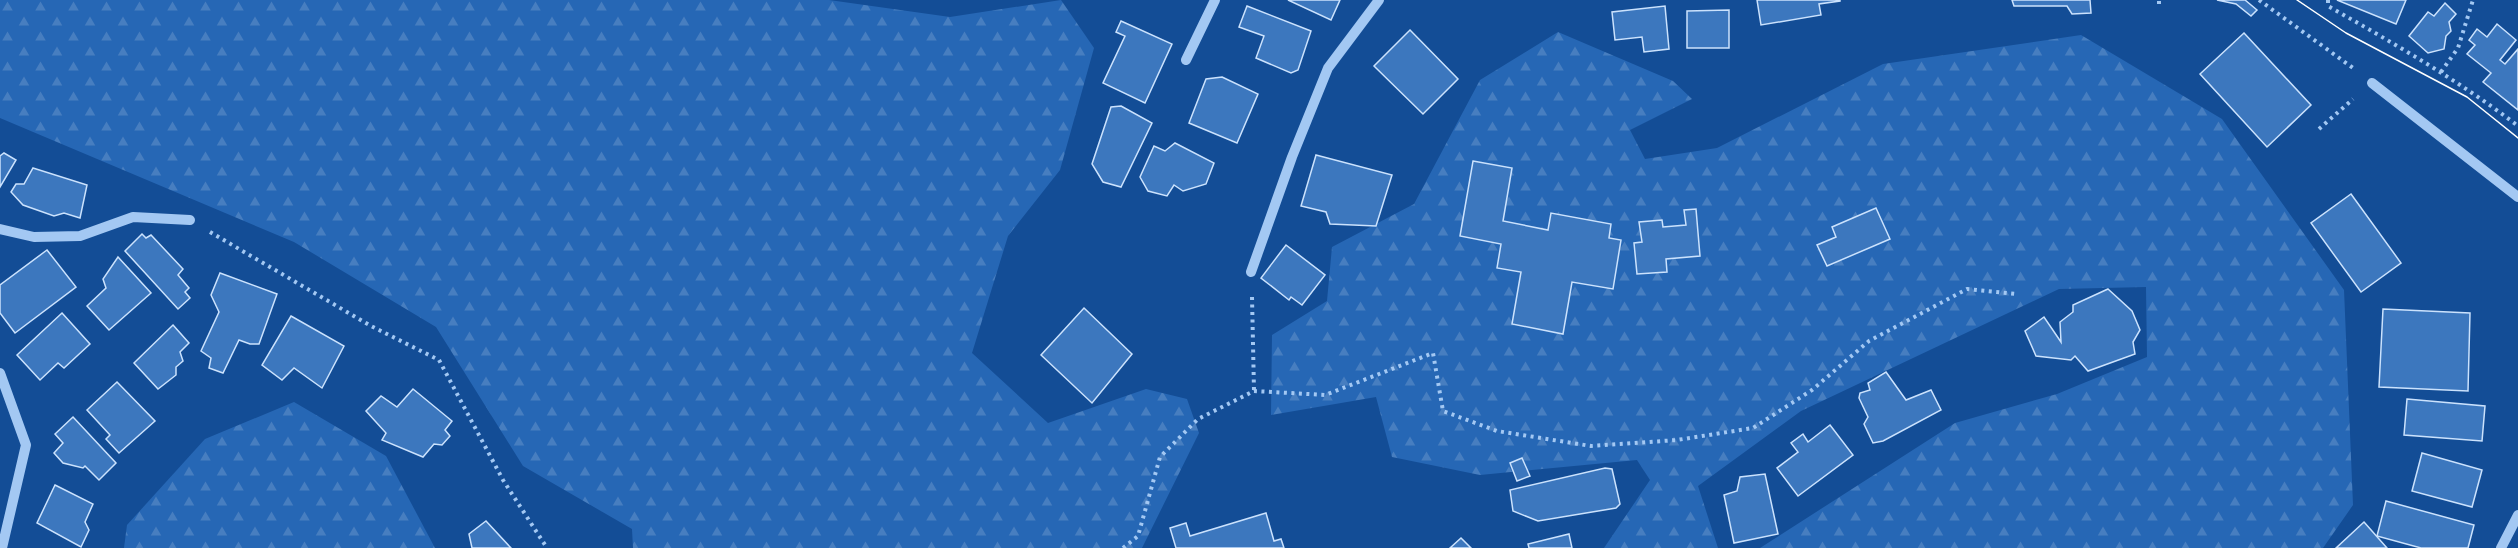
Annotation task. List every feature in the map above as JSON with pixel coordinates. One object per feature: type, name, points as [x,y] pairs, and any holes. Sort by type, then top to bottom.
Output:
[{"type":"street","points":[[1186,60],[1215,0]]},
{"type":"street","points":[[1251,272],[1292,157],[1328,68],[1379,0]]},
{"type":"street","points":[[2372,82],[2518,197]]},
{"type":"street","points":[[0,229],[34,237],[80,236],[133,217],[190,220]]},
{"type":"street","points":[[0,373],[26,445],[2,548]]},
{"type":"street","points":[[2501,548],[2514,533],[2518,515]]},
{"type":"path","points":[[2259,0],[2372,82],[2319,129]]},
{"type":"path","points":[[2328,0],[2328,6],[2441,72],[2518,126]]},
{"type":"path","points":[[2441,72],[2458,48],[2473,0]]},
{"type":"path","points":[[190,220],[371,326],[439,360],[503,480],[547,548]]},
{"type":"path","points":[[1251,272],[1254,391]]},
{"type":"path","points":[[1123,548],[1138,536],[1160,457],[1198,419],[1254,391],[1324,395],[1433,353],[1443,411],[1497,430],[1591,446],[1677,440],[1753,428],[1812,390],[1869,341],[1967,289],[2016,294]]},
{"type":"green space","points":[[0,0],[829,0],[950,17],[1061,0],[1094,48],[1060,170],[1008,236],[972,353],[1048,423],[1146,389],[1187,399],[1199,433],[1142,548],[633,548],[632,529],[523,466],[436,327],[294,242],[0,118]]},
{"type":"green space","points":[[1558,32],[1673,81],[1692,99],[1630,130],[1645,159],[1717,148],[1883,64],[2081,35],[2222,119],[2344,290],[2353,505],[2323,548],[1760,548],[1955,423],[2057,394],[2147,357],[2146,287],[2059,289],[1801,411],[1698,486],[1718,548],[1604,548],[1650,480],[1637,460],[1480,475],[1392,457],[1376,397],[1271,415],[1272,335],[1327,301],[1332,247],[1414,204],[1480,80]]},
{"type":"green space","points":[[294,402],[386,456],[435,548],[124,548],[127,525],[205,439]]},
{"type":"building","points":[[1288,0],[1340,0],[1331,20]]},
{"type":"building","points":[[1757,0],[1840,1],[1819,4],[1821,15],[1761,25]]},
{"type":"building","points":[[2012,0],[2090,0],[2091,13],[2072,14],[2067,6],[2014,6]]},
{"type":"building","points":[[2217,0],[2245,0],[2257,10],[2251,16],[2236,4]]},
{"type":"building","points":[[2337,0],[2406,0],[2396,24]]},
{"type":"building","points":[[2445,3],[2456,14],[2449,22],[2451,31],[2446,36],[2444,49],[2428,53],[2409,36],[2428,12],[2434,16]]},
{"type":"building","points":[[1247,6],[1311,31],[1298,70],[1291,73],[1256,58],[1264,36],[1239,27]]},
{"type":"building","points":[[1665,6],[1669,49],[1644,52],[1642,37],[1615,40],[1612,12]]},
{"type":"building","points":[[1729,10],[1729,48],[1687,48],[1687,11]]},
{"type":"building","points":[[1121,21],[1172,44],[1145,103],[1103,83],[1125,36],[1116,32]]},
{"type":"building","points":[[2497,24],[2516,40],[2500,60],[2505,64],[2518,49],[2518,110],[2483,82],[2491,73],[2467,54],[2475,45],[2469,40],[2477,29],[2487,37]]},
{"type":"building","points":[[1410,30],[1458,79],[1423,114],[1374,66]]},
{"type":"building","points":[[2244,33],[2311,105],[2267,147],[2200,74]]},
{"type":"building","points":[[1222,77],[1258,94],[1237,143],[1189,123],[1206,79]]},
{"type":"building","points":[[1121,106],[1152,123],[1121,187],[1103,182],[1092,164],[1111,107]]},
{"type":"building","points":[[1175,143],[1214,163],[1206,184],[1183,191],[1174,185],[1167,196],[1148,191],[1140,177],[1154,146],[1165,151]]},
{"type":"building","points":[[4,153],[16,160],[0,187],[0,156]]},
{"type":"building","points":[[1316,155],[1392,175],[1376,226],[1330,224],[1326,212],[1301,206]]},
{"type":"building","points":[[1473,161],[1512,168],[1503,221],[1548,230],[1551,213],[1611,224],[1609,238],[1621,240],[1613,289],[1572,282],[1563,334],[1512,324],[1521,272],[1497,268],[1501,244],[1460,236]]},
{"type":"building","points":[[33,168],[87,185],[80,218],[64,213],[54,216],[23,205],[11,192],[16,184],[24,184]]},
{"type":"building","points":[[2351,194],[2401,263],[2361,292],[2311,223]]},
{"type":"building","points":[[1876,208],[1890,239],[1827,266],[1817,245],[1836,237],[1832,227]]},
{"type":"building","points":[[1696,209],[1700,256],[1666,259],[1667,272],[1637,274],[1634,243],[1642,242],[1639,222],[1662,220],[1663,227],[1686,225],[1684,210]]},
{"type":"building","points":[[142,234],[146,238],[151,235],[183,269],[178,275],[189,288],[185,292],[190,298],[178,309],[125,251]]},
{"type":"building","points":[[1286,245],[1325,275],[1302,305],[1291,297],[1289,300],[1261,278]]},
{"type":"building","points":[[47,250],[76,287],[15,333],[0,313],[0,285]]},
{"type":"building","points":[[118,257],[151,293],[109,330],[87,306],[106,288],[103,279]]},
{"type":"building","points":[[220,273],[277,294],[259,344],[239,340],[223,373],[209,368],[211,358],[201,351],[219,312],[211,295]]},
{"type":"building","points":[[2108,289],[2132,311],[2140,330],[2133,342],[2135,354],[2088,371],[2075,356],[2071,360],[2036,356],[2025,331],[2044,317],[2061,342],[2060,322],[2073,312],[2073,305]]},
{"type":"building","points":[[1084,308],[1132,354],[1092,403],[1041,355]]},
{"type":"building","points":[[2383,309],[2470,313],[2468,391],[2379,387]]},
{"type":"building","points":[[62,313],[90,344],[64,368],[58,363],[40,380],[17,355]]},
{"type":"building","points":[[291,316],[344,346],[322,388],[294,368],[282,380],[262,365]]},
{"type":"building","points":[[173,325],[189,343],[180,352],[183,361],[176,367],[176,375],[158,389],[134,363]]},
{"type":"building","points":[[1886,372],[1906,400],[1931,390],[1941,410],[1883,441],[1873,443],[1864,424],[1868,417],[1859,398],[1860,393],[1870,390],[1868,383]]},
{"type":"building","points":[[117,382],[155,421],[119,453],[106,439],[110,435],[87,410]]},
{"type":"building","points":[[413,389],[452,421],[445,430],[450,436],[442,445],[434,444],[423,457],[382,440],[386,433],[366,411],[381,396],[397,407]]},
{"type":"building","points":[[2407,399],[2485,406],[2482,441],[2404,435]]},
{"type":"building","points":[[73,417],[116,463],[99,480],[85,466],[83,468],[63,463],[54,453],[63,443],[55,434]]},
{"type":"building","points":[[1830,425],[1853,455],[1798,496],[1777,468],[1798,452],[1791,443],[1803,434],[1808,442]]},
{"type":"building","points":[[2422,453],[2482,470],[2472,507],[2412,491]]},
{"type":"building","points":[[1522,458],[1530,476],[1517,481],[1510,463]]},
{"type":"building","points":[[1605,468],[1612,469],[1620,504],[1616,508],[1538,521],[1513,511],[1510,490]]},
{"type":"building","points":[[1765,474],[1778,534],[1734,543],[1724,495],[1737,491],[1740,477]]},
{"type":"building","points":[[55,485],[93,504],[85,522],[89,530],[81,547],[37,523]]},
{"type":"building","points":[[2386,501],[2474,525],[2468,548],[2421,548],[2377,536]]},
{"type":"building","points":[[1266,513],[1274,541],[1281,539],[1284,548],[1176,548],[1170,528],[1186,523],[1190,536]]},
{"type":"building","points":[[486,521],[511,548],[472,548],[469,534]]},
{"type":"building","points":[[2364,522],[2387,548],[2336,548]]},
{"type":"building","points":[[1569,534],[1572,548],[1529,548],[1528,544]]},
{"type":"building","points":[[1461,538],[1471,548],[1450,548]]},
{"type":"tram line","points":[[2297,0],[2346,33],[2467,97],[2518,138]]}]
